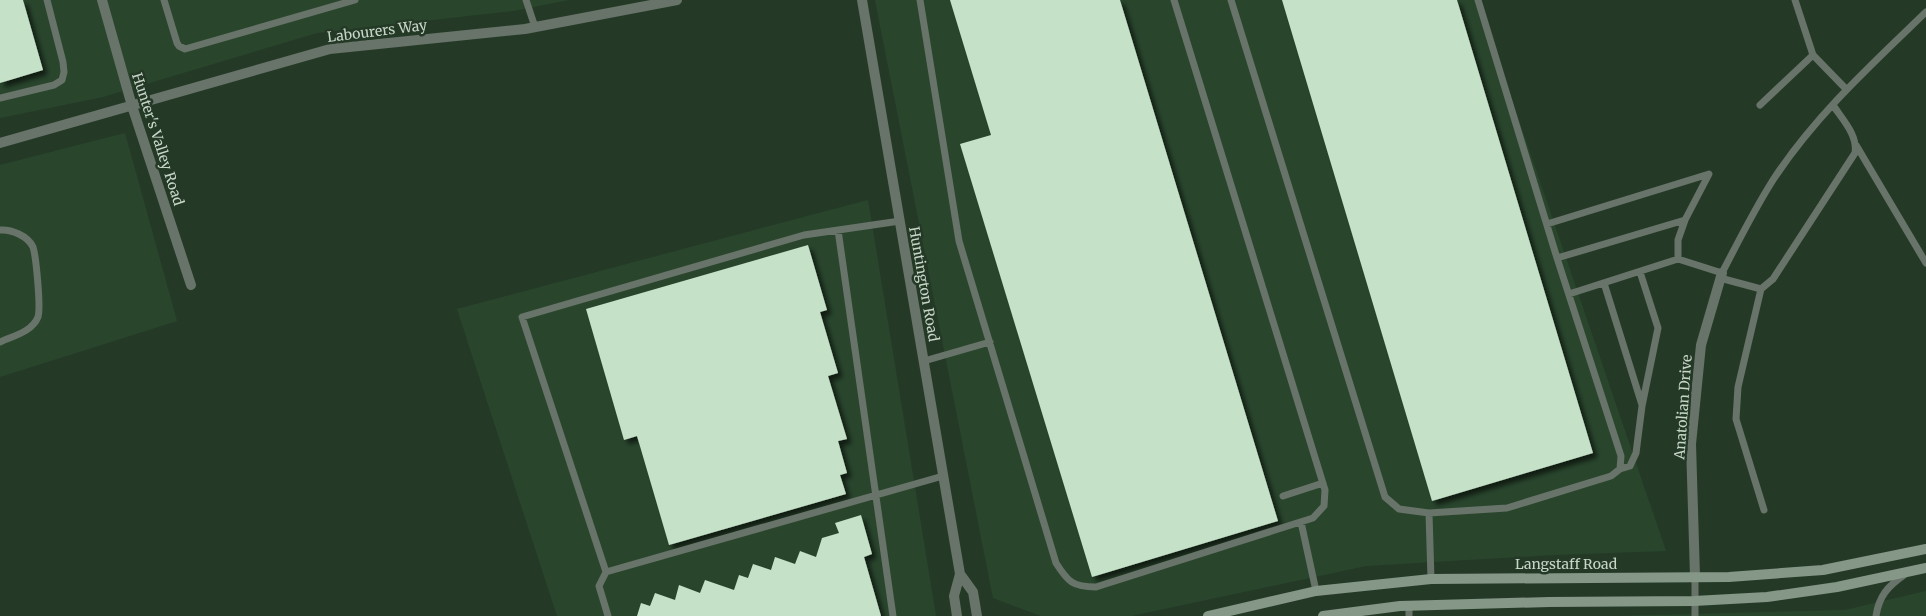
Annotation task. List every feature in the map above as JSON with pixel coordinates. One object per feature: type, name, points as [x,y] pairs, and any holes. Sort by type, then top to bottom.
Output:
[{"type":"main road","name":"Langstaff Road","points":[[1208,616],[1316,591],[1431,579],[1729,576],[1823,570],[1926,549]]},
{"type":"main road","points":[[1323,616],[1549,602],[1694,601],[1767,597],[1837,587],[1926,568]]},
{"type":"street","name":"Hunter's Valley Road","points":[[102,0],[132,106],[190,285]]},
{"type":"street","name":"Labourers Way","points":[[0,143],[330,48],[535,27],[677,0]]},
{"type":"street","name":"Huntington Road","points":[[862,0],[960,574],[954,596],[957,616]]},
{"type":"street","name":"Anatolian Drive","points":[[1695,576],[1691,444],[1701,345],[1721,276]]},
{"type":"street","name":"Huntington Road","points":[[960,574],[973,592],[977,616]]},
{"type":"lane","points":[[0,98],[54,84],[62,80],[64,62],[46,0]]},
{"type":"lane","points":[[164,0],[177,43],[185,49],[355,0]]},
{"type":"lane","points":[[526,0],[535,27]]},
{"type":"lane","points":[[920,0],[960,241],[1056,564],[1067,580],[1080,587],[1096,587],[1301,522],[1313,518],[1324,506],[1325,490],[1323,483],[1174,0]]},
{"type":"lane","points":[[1231,0],[1385,497],[1399,509],[1429,512],[1507,508],[1611,476],[1620,469],[1630,466],[1636,453],[1642,406],[1658,328],[1640,272]]},
{"type":"lane","points":[[1478,0],[1620,456],[1620,469]]},
{"type":"lane","points":[[1795,0],[1814,55],[1846,89]]},
{"type":"lane","points":[[1721,276],[1754,211],[1774,179],[1800,144],[1846,89],[1926,12]]},
{"type":"lane","points":[[1760,105],[1814,55]]},
{"type":"lane","points":[[1833,105],[1854,137],[1856,145],[1926,263]]},
{"type":"lane","points":[[1764,510],[1736,418],[1738,387],[1761,289],[1773,279],[1855,153],[1856,145]]},
{"type":"lane","points":[[1547,224],[1708,174],[1685,220],[1678,240],[1678,258]]},
{"type":"lane","points":[[1557,258],[1685,220]]},
{"type":"lane","points":[[608,616],[599,586],[606,572],[522,317],[804,235],[900,221]]},
{"type":"lane","points":[[0,230],[19,234],[33,247],[40,301],[37,318],[26,331],[0,342]]},
{"type":"lane","points":[[838,230],[893,616]]},
{"type":"lane","points":[[1569,294],[1678,258],[1721,276],[1761,289]]},
{"type":"lane","points":[[1604,283],[1642,406]]},
{"type":"lane","points":[[924,362],[990,342]]},
{"type":"lane","points":[[606,572],[943,476]]},
{"type":"lane","points":[[1283,496],[1323,483]]},
{"type":"lane","points":[[1429,512],[1431,579]]},
{"type":"lane","points":[[1301,522],[1316,591]]},
{"type":"lane","points":[[1876,616],[1879,602],[1889,585],[1908,572]]},
{"type":"lane","points":[[1695,576],[1695,616]]},
{"type":"shaded area","points":[[0,0],[569,0],[513,11],[317,33],[103,97],[0,118]]},
{"type":"shaded area","points":[[875,0],[1478,0],[1666,551],[1553,555],[1366,566],[1131,616],[1041,616],[993,598]]},
{"type":"shaded area","points":[[125,133],[177,321],[0,377],[0,165]]},
{"type":"shaded area","points":[[868,200],[936,616],[557,616],[457,309]]},
{"type":"shaded area","points":[[1926,591],[1926,616],[1615,616],[1845,610]]},
{"type":"building","points":[[0,0],[23,0],[43,70],[0,83]]},
{"type":"building","points":[[950,0],[1120,0],[1278,521],[1092,577],[960,144],[991,135]]},
{"type":"building","points":[[1282,0],[1457,0],[1593,453],[1432,501]]},
{"type":"building","points":[[808,245],[827,310],[820,312],[838,373],[828,376],[847,439],[838,441],[847,473],[840,475],[846,494],[669,545],[637,436],[624,440],[586,309]]},
{"type":"building","points":[[861,515],[872,554],[864,557],[881,616],[637,616],[641,603],[650,606],[655,593],[675,600],[679,585],[700,593],[705,580],[734,590],[739,575],[748,578],[753,564],[771,570],[775,557],[795,564],[800,551],[816,557],[822,538],[839,533],[835,523]]}]
